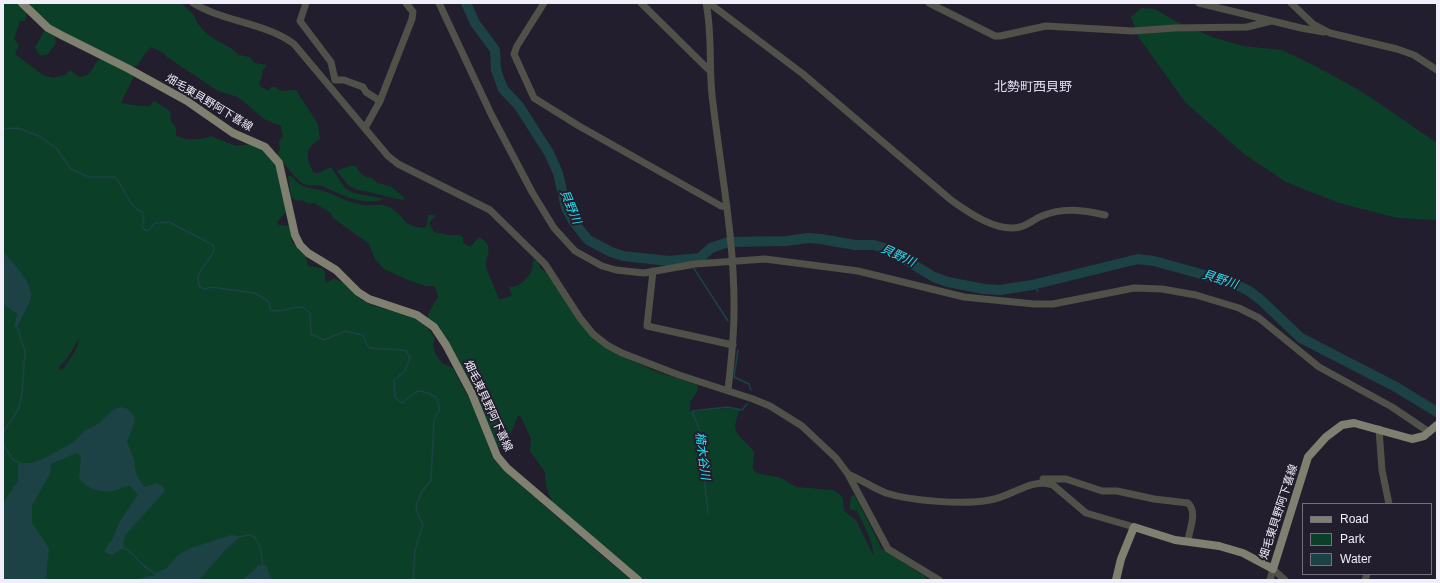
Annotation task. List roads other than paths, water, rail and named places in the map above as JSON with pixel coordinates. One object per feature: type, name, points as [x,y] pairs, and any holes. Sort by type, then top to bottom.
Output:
[{"type":"main road","name":"畑毛東貝野阿下喜線","points":[[22,3],[48,28],[130,69],[187,102],[233,133],[268,150],[279,163],[295,235],[300,245],[308,253],[336,270],[358,292],[369,299],[417,315],[434,327],[446,345],[472,394],[497,456],[507,468],[638,580]]},
{"type":"main road","name":"畑毛東貝野阿下喜線","points":[[1134,528],[1175,540],[1213,544],[1243,553],[1272,568],[1308,457],[1326,437],[1342,425],[1354,423],[1412,439],[1424,436],[1433,429]]},
{"type":"main road","points":[[1116,580],[1121,559],[1134,528]]},
{"type":"street","points":[[193,3],[212,13],[285,37],[305,54],[365,128],[398,164],[490,210],[500,219],[545,264],[580,318],[594,334],[607,345],[622,353],[680,376],[728,390],[770,406],[802,426],[821,443],[848,474],[888,549],[939,580]]},
{"type":"street","points":[[306,3],[300,21],[331,62],[335,80],[344,80],[363,86],[366,92],[380,101]]},
{"type":"street","points":[[365,128],[380,101],[412,19],[413,12],[406,3]]},
{"type":"street","points":[[439,3],[491,114],[532,192],[557,233],[575,251],[602,266],[616,270],[644,273],[732,260],[766,258],[887,277],[959,296],[1034,304],[1053,304],[1134,288],[1162,289],[1196,295],[1239,308],[1259,318],[1319,367],[1433,429]]},
{"type":"street","points":[[544,3],[517,46],[514,54],[534,98],[580,126],[721,206],[727,207]]},
{"type":"street","points":[[641,3],[710,71]]},
{"type":"street","points":[[708,3],[710,21],[710,71],[712,101],[727,207],[732,260],[734,311],[733,345],[728,390]]},
{"type":"street","points":[[708,3],[803,74],[951,200],[976,218],[1000,226],[1018,228],[1040,217],[1064,210],[1084,211],[1105,215]]},
{"type":"street","points":[[929,3],[995,36],[1046,26],[1133,31],[1174,28],[1247,27],[1271,21]]},
{"type":"street","points":[[1199,3],[1271,21],[1397,49],[1414,55],[1437,70]]},
{"type":"street","points":[[1291,3],[1313,24],[1330,33]]},
{"type":"street","points":[[653,271],[646,326],[733,345]]},
{"type":"street","points":[[1379,429],[1382,464],[1389,503]]},
{"type":"street","points":[[848,474],[885,492],[917,500],[989,500],[1013,493],[1043,479],[1066,479],[1102,491],[1117,491],[1154,499],[1188,503],[1192,514],[1188,541]]},
{"type":"street","points":[[1036,483],[1041,482],[1053,485],[1086,514],[1134,528]]},
{"type":"street","points":[[1270,580],[1272,568]]},
{"type":"street","points":[[1272,568],[1285,580]]},
{"type":"water","points":[[3,251],[22,274],[30,288],[30,301],[18,327],[14,327],[17,314],[3,304]]},
{"type":"water","points":[[120,407],[128,409],[135,417],[127,442],[134,460],[136,474],[144,487],[157,483],[164,488],[165,491],[125,535],[123,548],[112,555],[104,551],[113,538],[120,521],[138,495],[130,486],[107,492],[96,490],[87,486],[79,478],[81,458],[79,454],[76,453],[51,464],[50,474],[32,505],[32,523],[49,548],[46,579],[3,580],[3,503],[18,481],[18,463],[31,463],[43,459],[74,442],[84,431],[98,424],[113,410]]},
{"type":"water","points":[[231,535],[239,536],[239,538],[226,549],[199,580],[138,580],[147,576],[154,576],[158,572],[166,569],[178,555],[191,548]]},
{"type":"water","points":[[259,565],[266,566],[272,580],[243,580]]},
{"type":"waterway","name":"貝野川","points":[[466,3],[475,23],[495,50],[496,70],[503,89],[519,106],[549,153],[558,173],[566,208],[573,221],[588,240],[611,252],[623,256],[669,261],[700,258],[711,248],[728,242],[786,241],[808,238],[821,239],[855,245],[874,245],[887,249],[934,277],[948,282],[984,289],[1000,290],[1032,285],[1138,259],[1154,261],[1235,284],[1249,291],[1261,300],[1301,338],[1396,387],[1437,412]]},
{"type":"waterway","points":[[3,129],[18,128],[39,136],[57,149],[71,169],[89,177],[115,177],[133,206],[142,212],[144,219],[142,226],[145,230],[149,230],[155,223],[169,222],[213,245],[214,250],[212,255],[201,269],[199,275],[198,281],[200,287],[205,289],[212,287],[255,293],[268,301],[271,310],[275,311],[302,307],[310,313],[311,334],[324,340],[345,331],[362,335],[367,345],[371,348],[397,349],[406,351],[410,357],[405,371],[394,380],[395,398],[402,403],[414,393],[420,391],[436,397],[440,409],[434,420],[431,480],[421,493],[416,506],[423,525],[415,550],[413,580]]},
{"type":"waterway","name":"楠木谷川","points":[[693,267],[728,321]]},
{"type":"waterway","name":"貝野川","points":[[1032,285],[1038,291]]},
{"type":"waterway","points":[[3,439],[4,431],[19,408],[22,393],[25,352],[17,326]]},
{"type":"waterway","name":"楠木谷川","points":[[738,350],[734,377],[749,384],[751,390]]},
{"type":"waterway","name":"楠木谷川","points":[[708,513],[699,429],[692,411],[728,407],[742,410],[747,404]]},
{"type":"waterway","points":[[3,444],[13,460],[20,463]]},
{"type":"waterway","points":[[238,537],[249,535],[255,537],[261,551],[263,566]]},
{"type":"waterway","points":[[122,547],[131,553],[146,568],[157,574]]},
{"type":"district","name":"北勢町西貝野","points":[[1033,87]]}]
